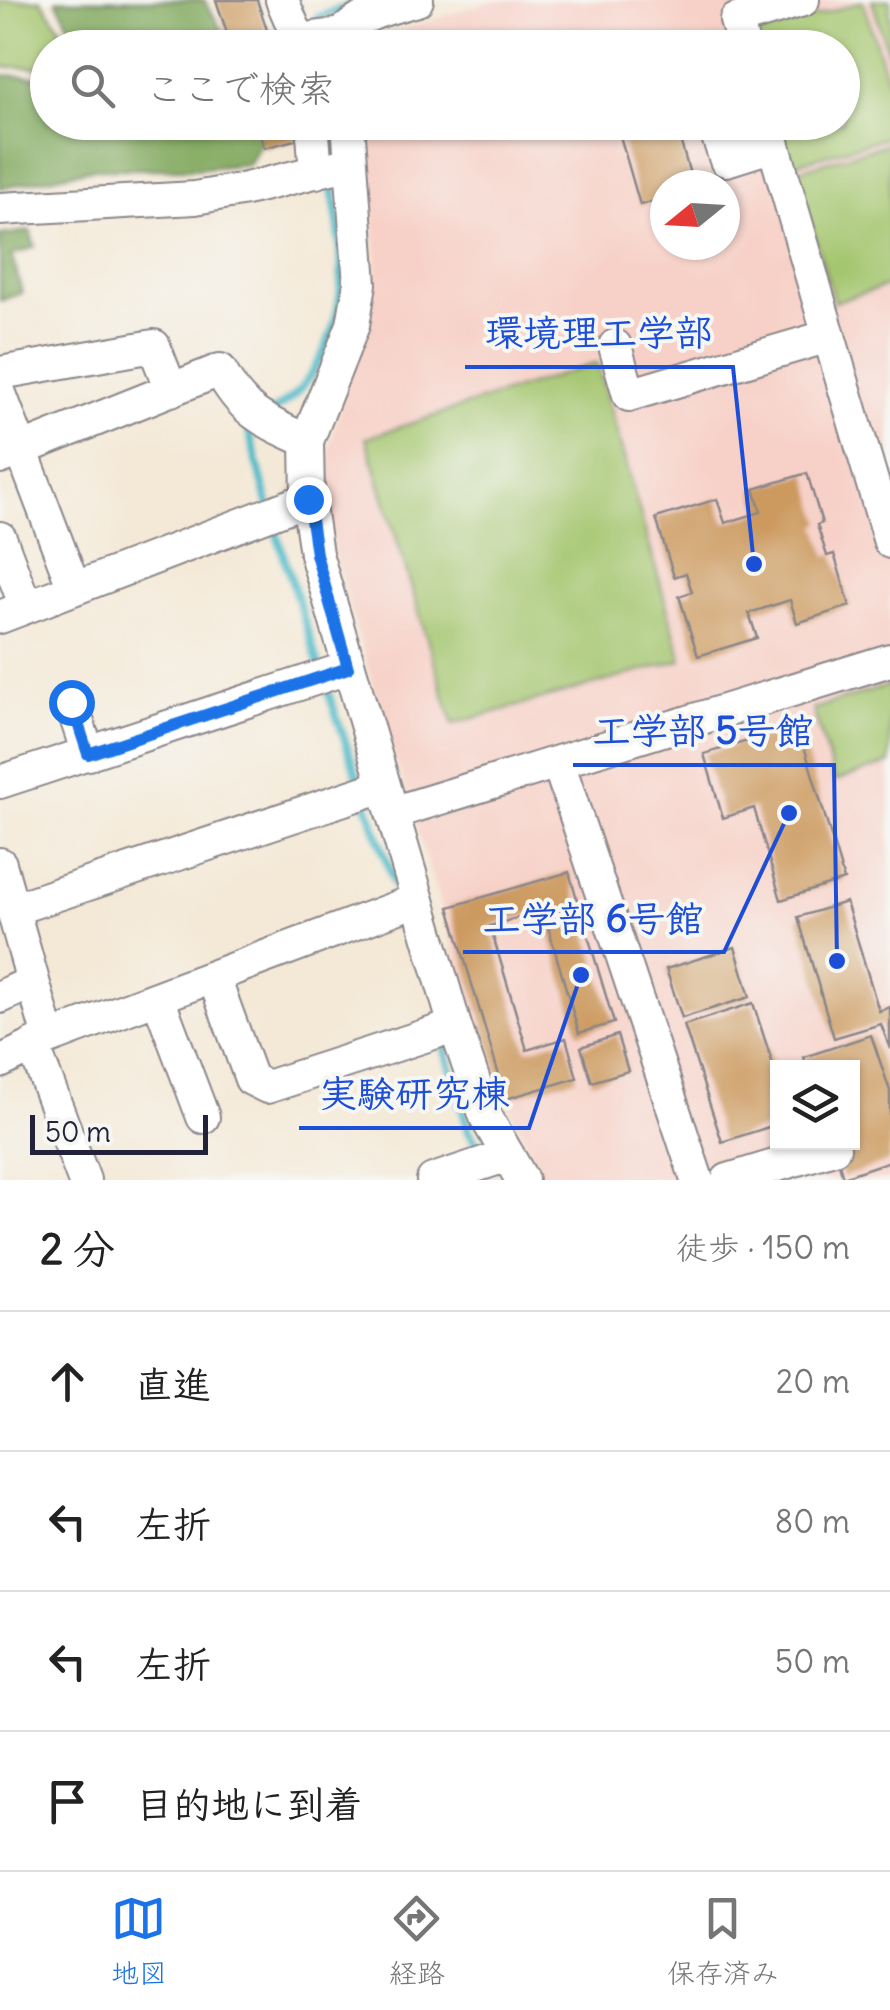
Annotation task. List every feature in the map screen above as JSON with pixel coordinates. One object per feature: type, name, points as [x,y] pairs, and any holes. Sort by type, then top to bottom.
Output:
[{"type":"street","points":[[282,0],[333,30],[417,0]]},
{"type":"street","points":[[736,30],[736,20],[803,0]]},
{"type":"street","points":[[319,140],[331,169],[360,284],[347,342],[324,392],[308,441],[308,499],[332,674],[376,796],[445,1029],[486,1117],[502,1164],[433,1180]]},
{"type":"street","points":[[331,169],[341,140]]},
{"type":"street","points":[[720,140],[726,160],[760,140]]},
{"type":"street","points":[[772,140],[890,542]]},
{"type":"street","points":[[0,209],[194,198],[331,169]]},
{"type":"street","points":[[614,346],[630,395],[829,336]]},
{"type":"street","points":[[0,373],[154,346],[171,390]]},
{"type":"street","points":[[10,454],[220,370],[231,392],[260,418],[308,441]]},
{"type":"street","points":[[0,394],[10,454],[74,588]]},
{"type":"street","points":[[0,538],[13,612],[308,499]]},
{"type":"street","points":[[13,909],[376,796],[558,762],[890,660]]},
{"type":"street","points":[[0,782],[332,674]]},
{"type":"street","points":[[71,702],[88,754]]},
{"type":"street","points":[[558,762],[698,1180]]},
{"type":"street","points":[[0,864],[34,982],[41,1041],[84,1180]]},
{"type":"street","points":[[0,1062],[41,1041],[407,904]]},
{"type":"street","points":[[214,978],[252,1080],[267,1086],[445,1029]]},
{"type":"street","points":[[0,997],[34,982]]},
{"type":"street","points":[[158,998],[203,1117]]},
{"type":"street","points":[[728,1180],[827,1150]]},
{"type":"shaded area","points":[[495,0],[890,0],[890,1180],[545,1180],[491,1072],[334,556],[328,504],[330,445],[377,281],[371,140],[860,140],[860,30],[401,30]]},
{"type":"green space","points":[[0,0],[41,0],[61,30],[30,30],[30,67],[0,67]]},
{"type":"green space","points":[[56,0],[204,0],[222,30],[72,30]]},
{"type":"green space","points":[[872,0],[890,0],[890,60]]},
{"type":"green space","points":[[863,1],[890,89],[890,136],[792,165],[785,140],[860,140],[860,30],[769,30]]},
{"type":"green space","points":[[0,75],[30,76],[30,140],[262,140],[248,164],[193,169],[91,169],[0,188]]},
{"type":"green space","points":[[890,143],[890,285],[834,302],[795,171]]},
{"type":"green space","points":[[30,231],[35,247],[12,255],[22,293],[0,301],[0,235]]},
{"type":"green space","points":[[597,363],[682,660],[453,724],[366,438]]},
{"type":"green space","points":[[890,685],[890,763],[835,781],[813,709]]},
{"type":"building","points":[[216,0],[257,0],[267,30],[226,30]]},
{"type":"building","points":[[262,140],[294,140],[264,148]]},
{"type":"building","points":[[621,140],[680,140],[689,170],[650,170],[650,202],[640,205]]},
{"type":"building","points":[[807,473],[827,556],[834,554],[850,606],[797,623],[790,600],[749,613],[757,638],[698,656],[679,596],[692,592],[686,573],[674,577],[656,518],[717,499],[725,523],[761,512],[754,489]]},
{"type":"building","points":[[798,726],[844,880],[781,900],[754,808],[723,818],[704,754]]},
{"type":"building","points":[[569,872],[614,1023],[579,1033],[543,910],[490,926],[527,1050],[566,1038],[577,1078],[506,1099],[449,907]]},
{"type":"building","points":[[846,902],[879,1011],[890,1007],[890,1049],[881,1024],[834,1038],[798,917]]},
{"type":"building","points":[[735,947],[750,997],[682,1018],[666,969]]},
{"type":"building","points":[[753,1003],[772,1060],[770,1127],[722,1142],[684,1025]]},
{"type":"building","points":[[617,1035],[628,1071],[592,1082],[581,1047]]},
{"type":"building","points":[[871,1035],[890,1091],[890,1161],[843,1177],[835,1150],[860,1150],[860,1060],[804,1057]]},
{"type":"waterway","points":[[314,29],[318,17],[364,1]]},
{"type":"waterway","points":[[328,157],[331,140]]},
{"type":"waterway","points":[[272,411],[294,396],[310,377],[337,315],[341,247],[330,176]]},
{"type":"waterway","points":[[251,422],[247,424],[268,503]]},
{"type":"waterway","points":[[273,522],[320,670]]},
{"type":"waterway","points":[[325,683],[360,784]]},
{"type":"waterway","points":[[366,801],[399,897]]},
{"type":"waterway","points":[[442,1040],[469,1131],[482,1153]]},
{"type":"place","name":"環境理工学部","points":[[754,564]]},
{"type":"place","name":"工学部 6号館","points":[[789,813]]},
{"type":"place","name":"工学部 5号館","points":[[837,961]]},
{"type":"place","name":"実験研究棟","points":[[581,975]]},
{"type":"route","points":[[71,702],[88,754],[348,668],[316,554],[308,499]]}]
